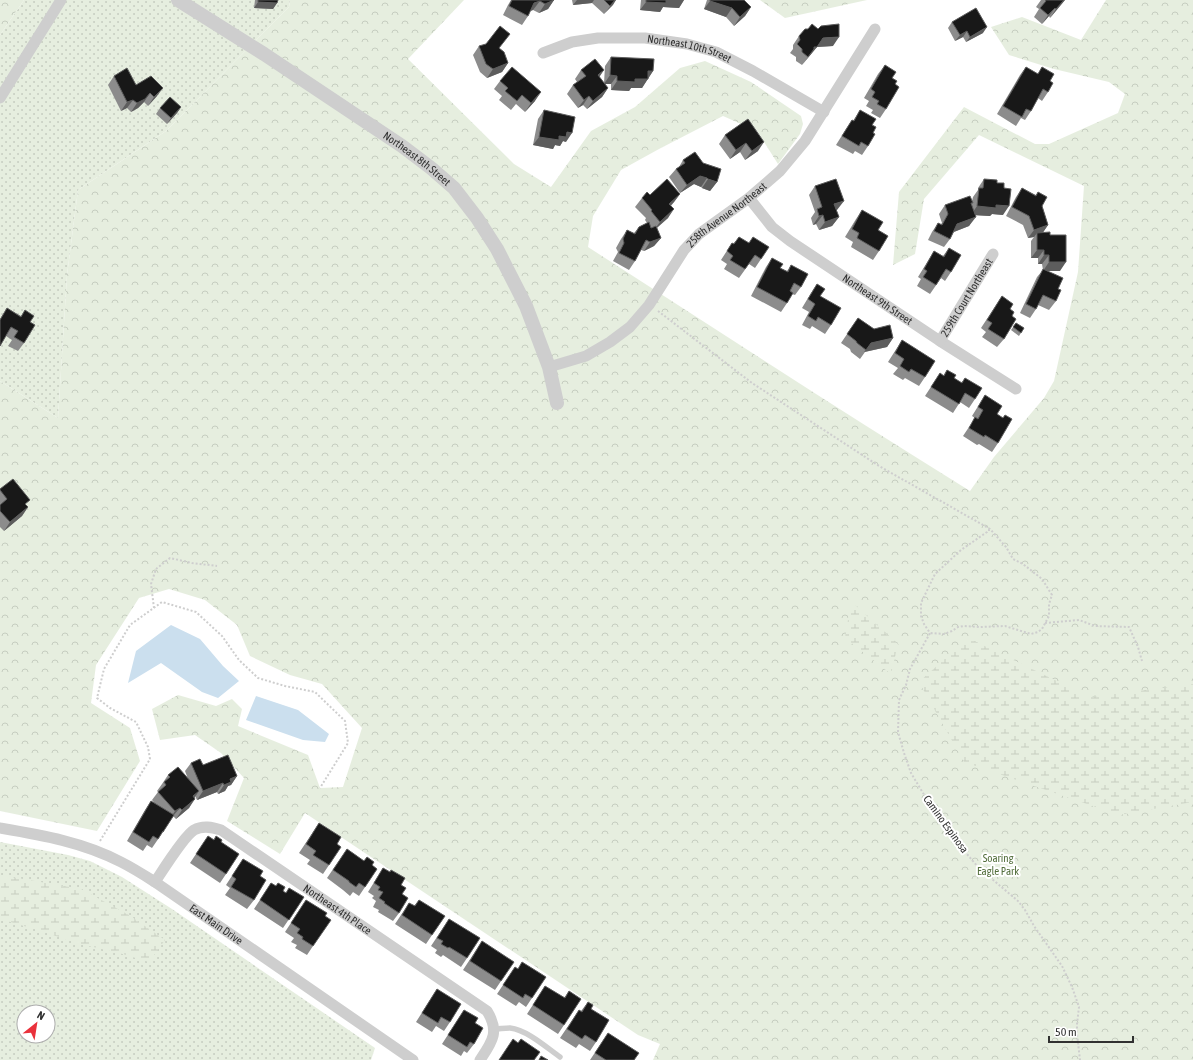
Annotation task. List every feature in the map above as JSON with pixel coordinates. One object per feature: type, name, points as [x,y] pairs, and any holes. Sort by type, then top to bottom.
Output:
[{"type":"street","points":[[0,98],[61,0]]},
{"type":"street","name":"Northeast 8th Street","points":[[178,0],[264,54],[402,146],[454,188],[477,218],[497,249],[526,306],[549,366],[557,403]]},
{"type":"street","name":"258th Avenue Northeast","points":[[549,366],[586,356],[610,342],[630,327],[649,305],[684,250],[699,234],[749,198],[780,171],[805,141],[875,29]]},
{"type":"street","name":"Northeast 10th Street","points":[[543,53],[572,42],[598,38],[645,38],[686,44],[716,52],[753,71],[824,112]]},
{"type":"street","name":"Northeast 9th Street","points":[[749,198],[772,227],[790,241],[940,341],[1016,389]]},
{"type":"street","name":"259th Court Northeast","points":[[940,341],[994,254]]},
{"type":"street","name":"Northeast 4th Place","points":[[155,882],[185,838],[194,830],[203,827],[212,827],[221,830],[487,1011],[491,1018],[493,1029]]},
{"type":"street","name":"East Main Drive","points":[[0,828],[70,842],[94,850],[121,862],[155,882],[413,1060]]},
{"type":"street","points":[[480,1060],[493,1039],[493,1029]]},
{"type":"lane","points":[[493,1029],[511,1028],[520,1031],[560,1057]]},
{"type":"path","points":[[649,305],[752,383],[879,466],[990,529],[1006,547],[1013,559],[1023,564],[1042,579],[1052,595],[1049,604],[1048,616],[1042,629],[1038,632],[1031,634],[1005,626],[964,626],[958,627],[944,634],[930,633],[921,616],[921,603],[922,598],[935,574],[961,550],[990,529]]},
{"type":"path","points":[[154,608],[151,584],[156,569],[170,558],[192,563],[217,566]]},
{"type":"path","points":[[94,850],[106,833],[150,759],[148,747],[136,722],[110,708],[97,698],[104,669],[130,625],[162,602],[196,612],[222,636],[239,660],[258,678],[285,686],[316,692],[345,721],[348,743],[320,788]]},
{"type":"path","points":[[1045,623],[1079,620],[1095,626],[1129,626],[1138,646],[1142,661]]},
{"type":"path","name":"Camino Espinosa","points":[[930,633],[910,669],[906,685],[899,700],[898,732],[904,754],[911,773],[923,793],[950,827],[966,853],[979,868],[1018,901],[1026,910],[1034,926],[1062,966],[1079,1007],[1077,1034],[1080,1060]]},
{"type":"green space","points":[[0,0],[24,0],[0,35]]},
{"type":"green space","points":[[24,0],[290,0],[289,7],[166,131],[78,190],[67,275],[58,418],[0,381],[0,35]]},
{"type":"green space","name":"Soaring Eagle Park","points":[[290,0],[464,0],[408,59],[514,164],[551,187],[591,131],[635,107],[680,68],[705,61],[751,82],[801,116],[803,124],[800,134],[778,164],[757,131],[723,116],[621,170],[593,216],[588,247],[970,491],[994,457],[1044,398],[1054,381],[1078,272],[1084,186],[979,135],[924,199],[915,254],[893,265],[899,192],[964,107],[1035,144],[1049,144],[1118,113],[1125,94],[1109,82],[1054,69],[1009,55],[991,27],[1022,17],[1081,40],[1106,0],[1193,0],[1193,1060],[653,1060],[660,1044],[638,1035],[305,813],[280,854],[227,821],[244,778],[221,753],[195,735],[160,740],[152,709],[178,695],[216,706],[232,699],[242,709],[238,726],[308,755],[320,788],[343,787],[362,728],[322,684],[290,675],[250,656],[237,625],[205,600],[169,589],[139,598],[96,665],[91,703],[130,728],[140,761],[97,831],[0,811],[0,381],[58,418],[67,275],[78,190],[166,131],[289,7]]},
{"type":"green space","points":[[760,0],[867,0],[785,18]]},
{"type":"green space","points":[[851,601],[898,644],[891,674],[845,638]]},
{"type":"green space","points":[[968,638],[1090,697],[1193,684],[1193,802],[1119,815],[964,762],[919,682]]},
{"type":"green space","points":[[0,842],[68,855],[90,861],[122,877],[172,909],[375,1048],[371,1060],[0,1060]]},
{"type":"green space","points":[[0,875],[81,889],[129,915],[165,940],[149,962],[80,944],[0,919]]},
{"type":"water","points":[[171,625],[200,639],[223,666],[239,681],[218,698],[202,692],[161,663],[128,683],[136,651]]},
{"type":"water","points":[[256,696],[298,710],[329,734],[325,742],[303,740],[246,720]]},
{"type":"building","points":[[258,0],[278,0],[277,3],[258,2]]},
{"type":"building","points":[[512,0],[554,0],[545,4],[540,1],[534,3],[528,16],[509,6]]},
{"type":"building","points":[[604,0],[615,0],[610,6]]},
{"type":"building","points":[[646,0],[666,0],[666,3],[646,2]]},
{"type":"building","points":[[710,0],[744,0],[751,7],[740,17],[732,8]]},
{"type":"building","points":[[1045,0],[1064,0],[1048,15],[1040,8],[1046,1]]},
{"type":"building","points":[[976,8],[987,27],[970,37],[967,31],[960,35],[952,22]]},
{"type":"building","points":[[812,24],[818,29],[821,26],[839,24],[839,37],[823,38],[817,47],[814,47],[808,57],[802,52],[802,49],[797,44],[800,40],[799,36]]},
{"type":"building","points":[[500,26],[510,34],[499,48],[504,52],[508,63],[493,69],[486,64],[479,46],[486,44]]},
{"type":"building","points":[[611,57],[654,59],[653,71],[648,71],[648,79],[635,79],[635,82],[617,81],[617,76],[610,75]]},
{"type":"building","points":[[595,59],[604,70],[598,75],[608,88],[593,101],[589,96],[584,100],[573,85],[586,76],[581,70]]},
{"type":"building","points":[[885,65],[896,72],[892,78],[897,81],[895,84],[899,87],[886,109],[877,104],[879,101],[872,97],[875,92],[871,89]]},
{"type":"building","points":[[512,67],[541,92],[531,103],[522,95],[517,101],[505,91],[508,88],[500,81]]},
{"type":"building","points":[[1026,67],[1038,74],[1042,67],[1054,74],[1050,81],[1053,83],[1048,92],[1043,89],[1031,111],[1026,109],[1022,117],[1003,106]]},
{"type":"building","points":[[127,68],[136,85],[151,76],[163,88],[154,97],[150,93],[145,99],[137,103],[133,100],[127,102],[114,76]]},
{"type":"building","points":[[170,97],[181,107],[171,118],[160,108]]},
{"type":"building","points":[[544,110],[575,117],[572,133],[567,132],[566,137],[559,136],[559,140],[539,137]]},
{"type":"building","points":[[860,110],[876,119],[872,125],[876,127],[873,133],[875,134],[868,146],[861,142],[859,146],[842,136],[852,120],[854,121]]},
{"type":"building","points":[[748,119],[764,142],[752,151],[746,143],[736,150],[725,135]]},
{"type":"building","points":[[695,152],[703,163],[721,169],[717,182],[700,176],[687,185],[676,169],[685,163],[683,160]]},
{"type":"building","points":[[667,179],[680,194],[669,204],[674,209],[660,222],[642,198],[647,192],[650,195]]},
{"type":"building","points":[[836,179],[844,201],[834,204],[839,217],[825,222],[823,215],[819,216],[817,209],[822,207],[815,186]]},
{"type":"building","points":[[984,179],[997,180],[997,183],[1004,183],[1004,188],[1011,189],[1009,206],[996,205],[996,208],[977,206],[979,188],[983,188]]},
{"type":"building","points":[[1022,188],[1036,196],[1038,192],[1047,197],[1042,206],[1048,225],[1034,230],[1029,216],[1012,207]]},
{"type":"building","points":[[970,196],[976,217],[957,224],[950,239],[934,231],[938,223],[942,225],[948,214],[945,205]]},
{"type":"building","points":[[862,210],[883,222],[878,230],[888,236],[879,251],[857,238],[859,233],[852,229]]},
{"type":"building","points":[[649,222],[651,228],[656,226],[661,238],[650,242],[646,240],[635,261],[619,253],[624,243],[623,239],[627,230],[635,234],[639,227]]},
{"type":"building","points":[[1050,232],[1050,235],[1066,235],[1066,262],[1049,262],[1049,255],[1044,255],[1044,250],[1037,250],[1037,233]]},
{"type":"building","points":[[739,237],[749,243],[753,237],[769,247],[761,259],[755,255],[745,269],[730,260],[733,256],[727,251],[732,243],[734,244]]},
{"type":"building","points":[[949,248],[961,255],[951,272],[946,269],[936,285],[923,277],[927,271],[924,269],[934,251],[944,257]]},
{"type":"building","points":[[772,258],[783,264],[780,268],[788,272],[791,265],[808,274],[801,287],[794,283],[790,291],[793,293],[787,303],[757,287]]},
{"type":"building","points":[[1043,269],[1063,278],[1058,289],[1061,290],[1056,301],[1043,295],[1036,309],[1026,304]]},
{"type":"building","points":[[817,284],[825,289],[820,296],[841,308],[831,325],[818,317],[816,321],[808,316],[815,304],[808,299]]},
{"type":"building","points":[[1002,296],[1013,304],[1010,309],[1014,312],[1012,316],[1016,319],[1004,339],[988,329],[992,323],[987,320]]},
{"type":"building","points":[[7,308],[21,317],[25,310],[34,316],[30,322],[35,325],[24,343],[14,337],[18,331],[11,327],[0,346],[0,320]]},
{"type":"building","points":[[858,318],[874,329],[890,325],[893,338],[871,343],[866,350],[847,334]]},
{"type":"building","points":[[1016,323],[1024,328],[1021,333],[1013,327]]},
{"type":"building","points":[[902,340],[935,361],[925,377],[911,369],[909,372],[900,366],[904,359],[895,353]]},
{"type":"building","points":[[947,370],[956,375],[954,378],[962,383],[965,378],[982,388],[975,399],[965,393],[959,404],[931,387],[940,373],[944,376]]},
{"type":"building","points":[[985,395],[1002,406],[997,414],[1003,418],[1005,415],[1012,419],[998,443],[969,428],[975,417],[978,419],[983,410],[978,407]]},
{"type":"building","points":[[13,479],[30,500],[25,504],[28,507],[10,522],[0,511],[0,505],[7,499],[0,489]]},
{"type":"building","points":[[228,755],[237,776],[230,779],[231,782],[224,785],[223,783],[203,791],[191,763],[200,759],[203,765]]},
{"type":"building","points":[[178,767],[199,791],[193,796],[195,799],[182,810],[180,808],[175,811],[158,792],[166,785],[164,782],[170,777],[168,775]]},
{"type":"building","points":[[151,801],[174,815],[158,839],[153,836],[149,842],[133,832]]},
{"type":"building","points":[[319,823],[341,837],[337,844],[341,847],[329,865],[313,855],[316,851],[306,844]]},
{"type":"building","points":[[208,836],[214,840],[216,836],[222,840],[221,842],[239,854],[226,874],[196,854]]},
{"type":"building","points":[[347,849],[364,861],[367,857],[374,862],[372,865],[377,869],[365,887],[359,883],[356,887],[333,870]]},
{"type":"building","points":[[243,859],[263,871],[260,876],[266,880],[254,900],[231,887],[236,879],[232,876]]},
{"type":"building","points":[[383,868],[390,872],[391,870],[405,878],[401,885],[406,888],[402,894],[408,898],[399,913],[379,898],[383,892],[378,890],[380,887],[374,883]]},
{"type":"building","points":[[271,883],[276,886],[278,883],[285,887],[283,891],[286,893],[289,888],[304,897],[289,920],[260,900]]},
{"type":"building","points":[[306,900],[327,913],[325,916],[331,920],[313,946],[302,939],[303,937],[297,933],[300,929],[291,923]]},
{"type":"building","points":[[419,900],[445,916],[432,935],[402,915],[409,903],[415,906]]},
{"type":"building","points":[[449,919],[480,938],[467,958],[441,944],[443,941],[437,938]]},
{"type":"building","points":[[482,941],[514,962],[501,981],[470,961]]},
{"type":"building","points":[[522,962],[546,977],[532,998],[525,994],[523,998],[503,985],[515,967],[518,969]]},
{"type":"building","points":[[545,986],[565,998],[569,991],[581,999],[564,1025],[533,1005]]},
{"type":"building","points":[[437,989],[461,1004],[450,1022],[441,1017],[438,1023],[422,1013]]},
{"type":"building","points":[[588,1002],[593,1005],[591,1009],[609,1020],[596,1042],[585,1035],[582,1039],[567,1029],[579,1010],[582,1012]]},
{"type":"building","points":[[464,1010],[478,1018],[475,1023],[483,1028],[474,1044],[470,1042],[467,1047],[448,1035]]},
{"type":"building","points":[[608,1033],[639,1053],[634,1060],[606,1060],[595,1053]]},
{"type":"building","points":[[513,1039],[518,1043],[521,1039],[540,1052],[534,1060],[499,1060]]},
{"type":"building","points":[[541,1056],[548,1060],[539,1060]]}]
